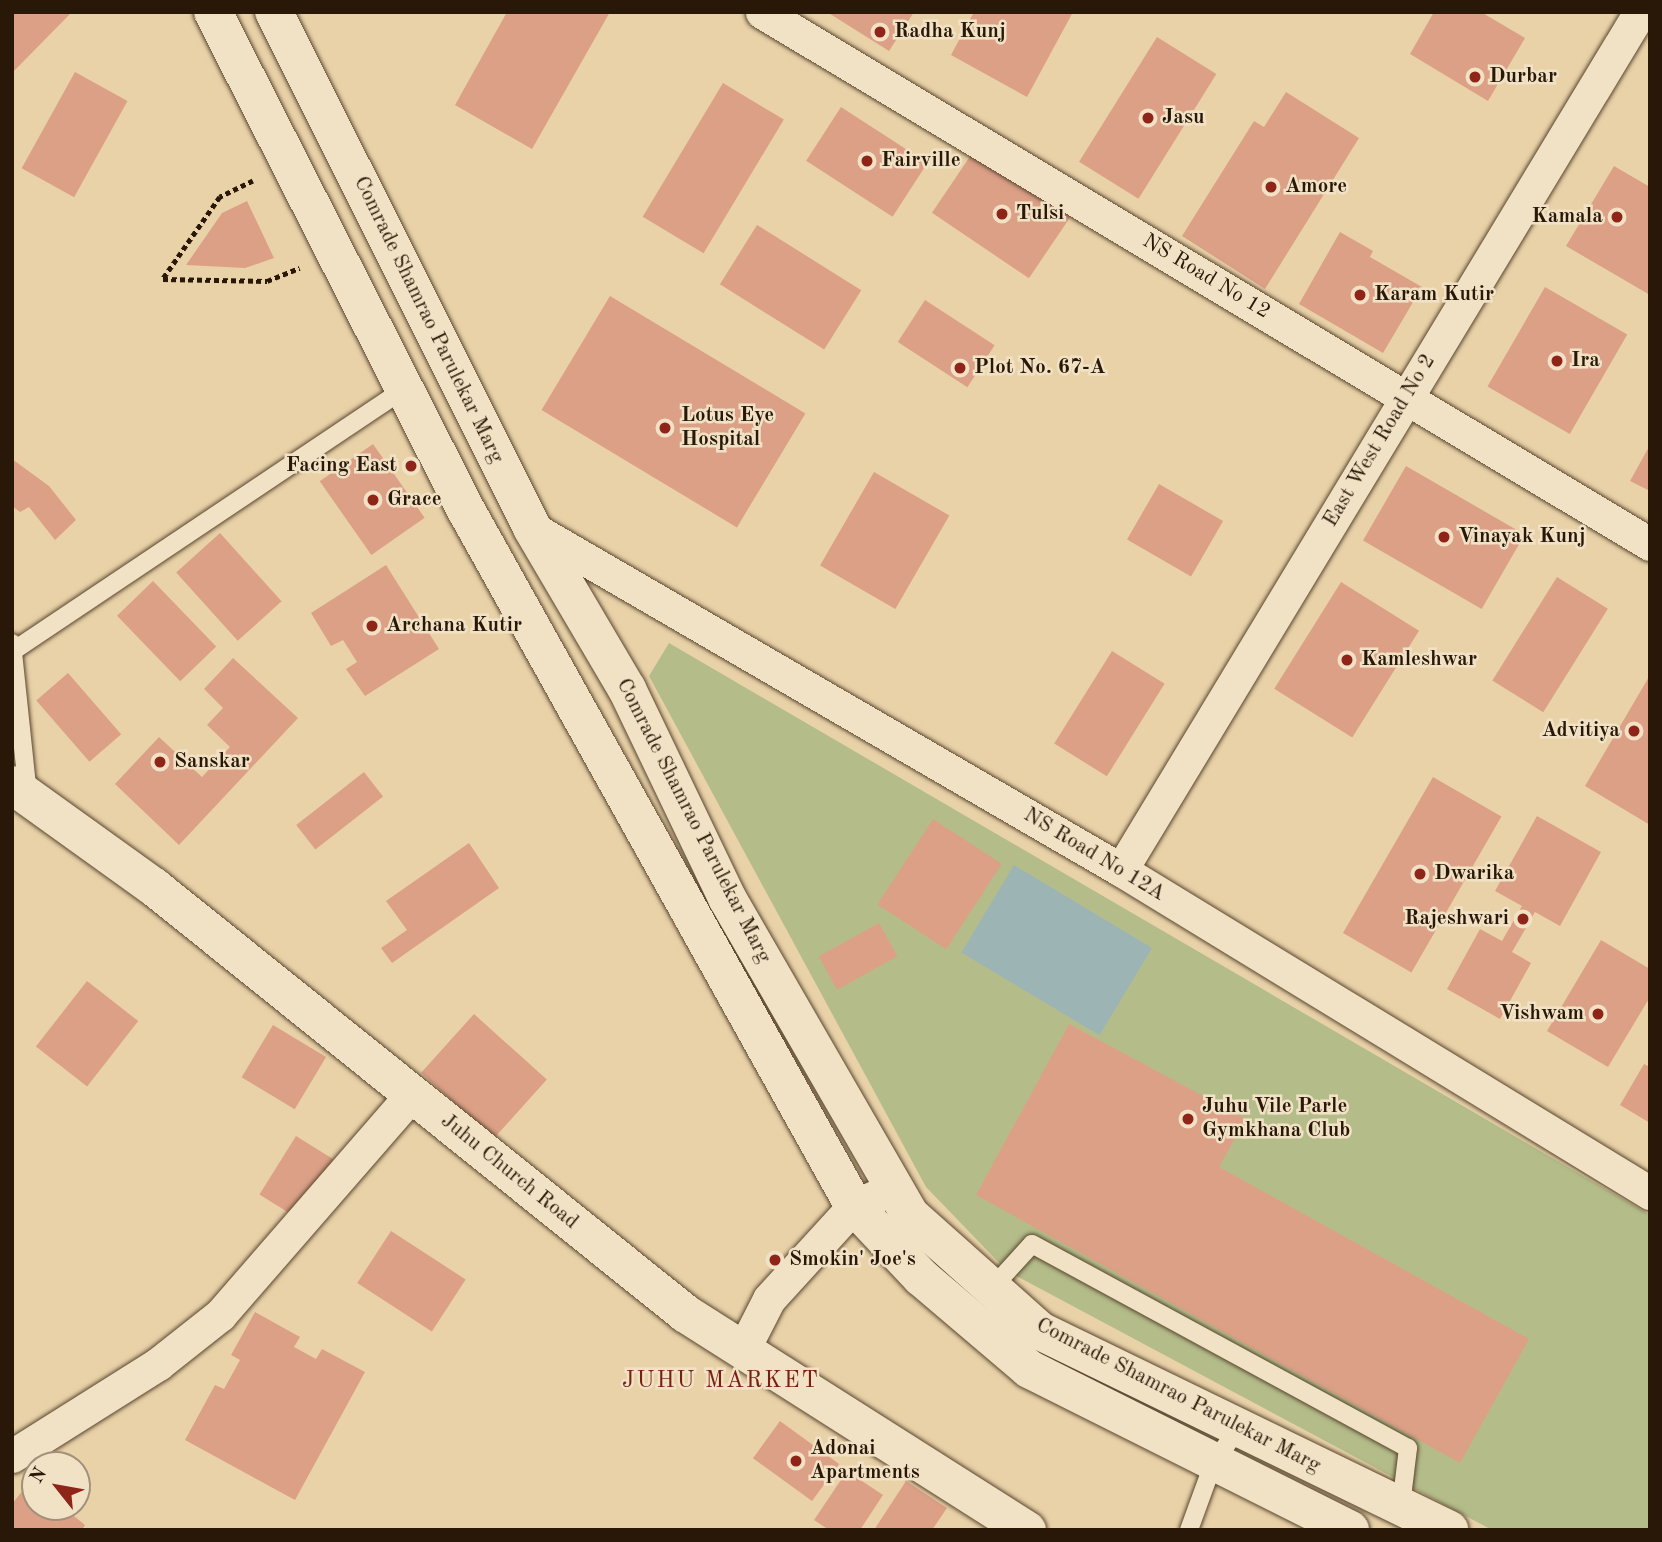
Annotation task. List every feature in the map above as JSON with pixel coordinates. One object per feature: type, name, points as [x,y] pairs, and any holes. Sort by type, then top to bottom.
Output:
[{"type":"street","name":"Comrade Shamrao Parulekar Marg","points":[[214,12],[466,510],[854,1206],[921,1278],[1029,1369],[1213,1464],[1350,1530]]},
{"type":"street","name":"Comrade Shamrao Parulekar Marg","points":[[274,12],[531,528],[627,690],[727,898],[910,1215],[1040,1331],[1449,1530]]},
{"type":"street","name":"NS Road No 12","points":[[762,12],[1650,544]]},
{"type":"street","name":"East West Road No 2","points":[[1121,870],[1640,12]]},
{"type":"street","name":"NS Road No 12A","points":[[531,528],[1121,870],[1650,1193]]},
{"type":"street","name":"Juhu Church Road","points":[[20,790],[154,887],[686,1314],[1027,1530]]},
{"type":"street","points":[[12,1456],[158,1364],[220,1315],[412,1094]]},
{"type":"street","points":[[743,1350],[769,1298],[854,1206],[894,1188]]},
{"type":"lane","points":[[20,790],[14,646],[406,388]]},
{"type":"lane","points":[[992,1288],[1032,1244],[1408,1448],[1401,1506]]},
{"type":"lane","points":[[1189,1530],[1213,1464],[1239,1427]]},
{"type":"path","points":[[289,163],[220,197],[163,279],[267,281],[335,254]]},
{"type":"green space","name":"Juhu Vile Parle Gymkhana Club","points":[[669,643],[1650,1215],[1650,1530],[1492,1530],[1007,1271],[926,1187],[649,676]]},
{"type":"water","points":[[1014,865],[1152,948],[1099,1035],[961,952]]},
{"type":"building","points":[[12,12],[72,12],[12,73]]},
{"type":"building","points":[[507,12],[610,12],[532,149],[455,105]]},
{"type":"building","name":"Radha Kunj","points":[[827,12],[914,12],[889,51]]},
{"type":"building","points":[[974,12],[1073,12],[1027,97],[951,55]]},
{"type":"building","name":"Durbar","points":[[1434,12],[1481,12],[1525,38],[1488,101],[1410,54]]},
{"type":"building","name":"Jasu","points":[[1157,37],[1216,74],[1138,199],[1079,162]]},
{"type":"building","points":[[75,72],[127,101],[74,197],[22,168]]},
{"type":"building","points":[[723,83],[784,120],[704,253],[643,217]]},
{"type":"building","name":"Amore","points":[[1286,92],[1359,138],[1265,289],[1182,236],[1254,121],[1264,127]]},
{"type":"building","name":"Fairville","points":[[841,107],[927,163],[893,217],[806,161]]},
{"type":"building","name":"Tulsi","points":[[975,149],[1072,214],[1029,278],[932,213]]},
{"type":"building","name":"Kamala","points":[[1614,166],[1650,187],[1650,295],[1566,246]]},
{"type":"building","points":[[247,201],[274,258],[245,268],[186,265],[222,213]]},
{"type":"building","points":[[757,225],[861,290],[824,350],[720,284]]},
{"type":"building","name":"Karam Kutir","points":[[1340,232],[1373,251],[1370,257],[1422,287],[1383,353],[1299,304]]},
{"type":"building","name":"Ira","points":[[1545,287],[1627,334],[1570,434],[1488,387]]},
{"type":"building","points":[[610,296],[805,413],[737,527],[541,410]]},
{"type":"building","name":"Plot No. 67-A","points":[[925,300],[995,345],[967,387],[898,342]]},
{"type":"building","name":"Grace","points":[[373,444],[425,518],[371,555],[320,481]]},
{"type":"building","points":[[1650,445],[1650,491],[1630,481]]},
{"type":"building","points":[[12,459],[49,486],[76,520],[55,540],[29,507],[20,512],[12,506]]},
{"type":"building","name":"Vinayak Kunj","points":[[1406,466],[1525,535],[1482,609],[1363,540]]},
{"type":"building","points":[[874,472],[949,516],[895,609],[820,566]]},
{"type":"building","points":[[1159,484],[1223,521],[1191,576],[1127,539]]},
{"type":"building","points":[[220,533],[282,601],[238,641],[176,572]]},
{"type":"building","name":"Archana Kutir","points":[[386,565],[439,649],[365,696],[346,669],[357,662],[343,640],[331,646],[311,613]]},
{"type":"building","points":[[1557,577],[1608,609],[1543,712],[1492,680]]},
{"type":"building","points":[[153,581],[216,646],[180,681],[117,616]]},
{"type":"building","name":"Kamleshwar","points":[[1341,582],[1419,631],[1352,738],[1274,689]]},
{"type":"building","points":[[1112,651],[1165,684],[1107,776],[1054,743]]},
{"type":"building","name":"Sanskar","points":[[233,658],[298,718],[179,845],[115,784],[159,737],[202,777],[230,747],[207,725],[223,708],[204,689]]},
{"type":"building","points":[[68,673],[121,734],[89,762],[36,701]]},
{"type":"building","name":"Advitiya","points":[[1650,675],[1650,825],[1585,786]]},
{"type":"building","points":[[364,772],[383,796],[315,849],[296,825]]},
{"type":"building","name":"Dwarika","points":[[1433,777],[1501,816],[1411,972],[1343,933]]},
{"type":"building","name":"Rajeshwari","points":[[1537,816],[1601,852],[1560,926],[1535,912],[1512,952],[1531,963],[1500,1019],[1447,989],[1480,929],[1502,941],[1522,906],[1495,891]]},
{"type":"building","points":[[933,819],[1002,864],[946,949],[877,905]]},
{"type":"building","points":[[469,843],[499,888],[392,963],[381,948],[407,930],[386,901]]},
{"type":"building","points":[[879,923],[897,956],[837,990],[819,956]]},
{"type":"building","name":"Vishwam","points":[[1601,940],[1650,969],[1650,997],[1608,1067],[1547,1031]]},
{"type":"building","points":[[87,981],[138,1021],[87,1086],[36,1046]]},
{"type":"building","points":[[474,1014],[547,1080],[494,1138],[421,1073]]},
{"type":"building","points":[[1069,1024],[1246,1119],[1219,1167],[1529,1339],[1460,1463],[976,1195]]},
{"type":"building","points":[[273,1025],[326,1057],[295,1109],[242,1077]]},
{"type":"building","points":[[1644,1064],[1650,1067],[1650,1123],[1620,1105]]},
{"type":"building","points":[[296,1136],[334,1160],[298,1218],[259,1195]]},
{"type":"building","points":[[391,1231],[466,1279],[432,1331],[357,1283]]},
{"type":"building","points":[[255,1312],[300,1337],[294,1347],[316,1359],[322,1349],[365,1372],[295,1500],[185,1440],[215,1385],[224,1389],[240,1360],[231,1355]]},
{"type":"building","name":"Adonai Apartments","points":[[780,1421],[839,1464],[812,1501],[753,1458]]},
{"type":"building","points":[[847,1471],[883,1495],[860,1530],[829,1530],[814,1520]]},
{"type":"building","points":[[906,1481],[947,1508],[932,1530],[874,1530]]},
{"type":"building","points":[[21,1493],[21,1521],[80,1521],[85,1525],[82,1530],[12,1530],[12,1504]]},
{"type":"place","name":"Radha Kunj","points":[[880,32]]},
{"type":"place","name":"Durbar","points":[[1475,77]]},
{"type":"place","name":"Jasu","points":[[1148,118]]},
{"type":"place","name":"Fairville","points":[[867,161]]},
{"type":"place","name":"Amore","points":[[1271,187]]},
{"type":"place","name":"Tulsi","points":[[1002,214]]},
{"type":"place","name":"Kamala","points":[[1617,217]]},
{"type":"place","name":"Karam Kutir","points":[[1360,295]]},
{"type":"place","name":"Ira","points":[[1557,361]]},
{"type":"place","name":"Plot No. 67-A","points":[[960,368]]},
{"type":"place","name":"Lotus Eye Hospital","points":[[665,428]]},
{"type":"place","name":"Facing East","points":[[411,466]]},
{"type":"place","name":"Grace","points":[[373,500]]},
{"type":"place","name":"Vinayak Kunj","points":[[1444,537]]},
{"type":"place","name":"Archana Kutir","points":[[372,626]]},
{"type":"place","name":"Kamleshwar","points":[[1347,660]]},
{"type":"place","name":"Advitiya","points":[[1634,731]]},
{"type":"place","name":"Sanskar","points":[[160,762]]},
{"type":"place","name":"Dwarika","points":[[1420,874]]},
{"type":"place","name":"Rajeshwari","points":[[1523,919]]},
{"type":"place","name":"Vishwam","points":[[1598,1014]]},
{"type":"place","name":"Juhu Vile Parle Gymkhana Club","points":[[1188,1119]]},
{"type":"place","name":"Smokin' Joe's","points":[[775,1260]]},
{"type":"place","name":"Adonai Apartments","points":[[796,1461]]},
{"type":"district","name":"JUHU MARKET","points":[[721,1381]]}]
